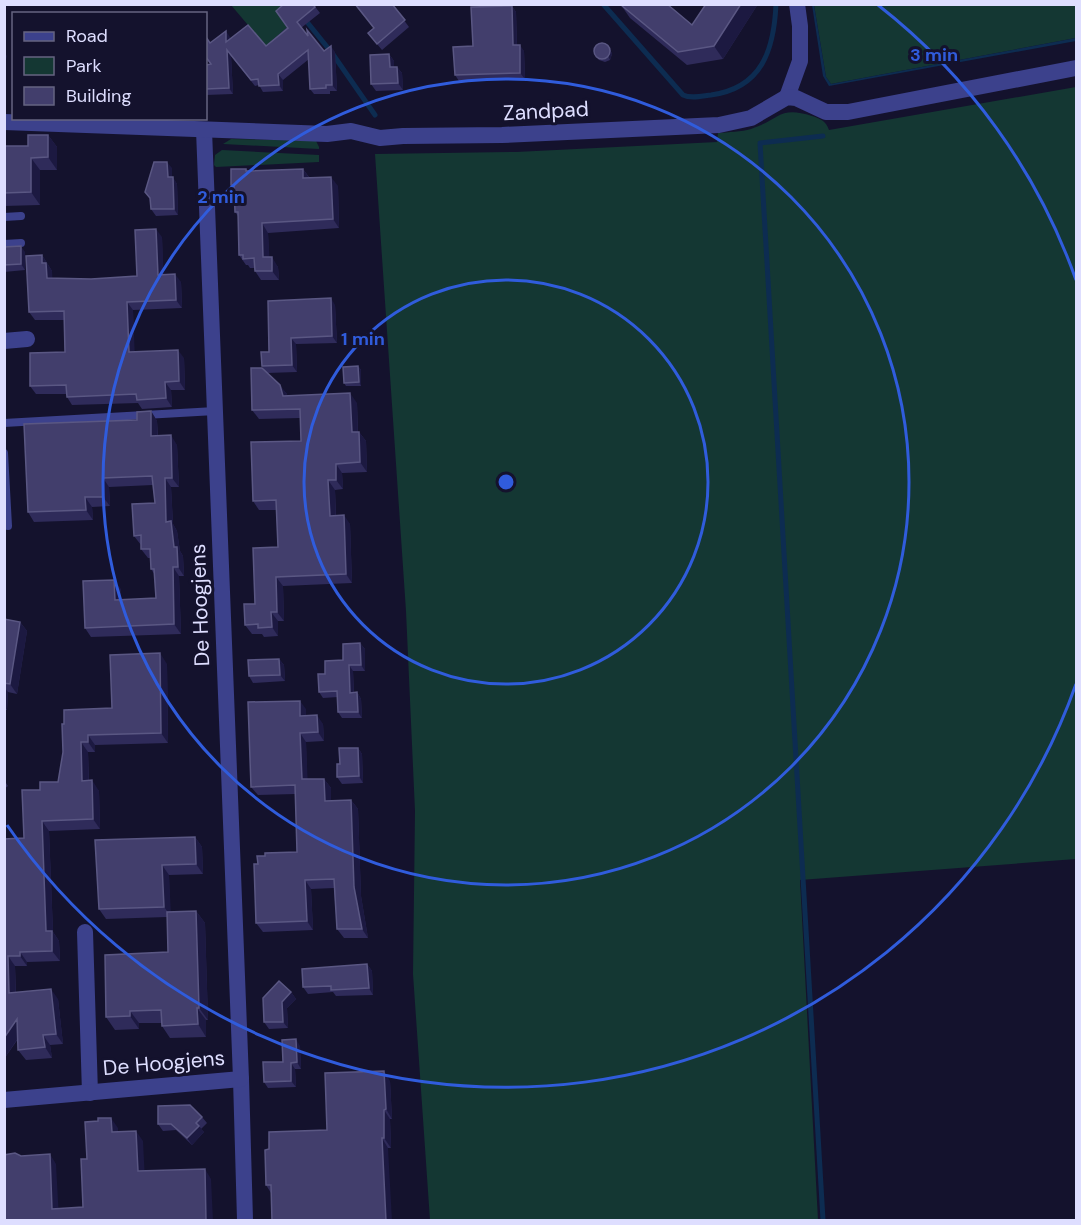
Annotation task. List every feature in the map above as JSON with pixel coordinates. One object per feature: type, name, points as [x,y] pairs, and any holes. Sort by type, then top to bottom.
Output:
[{"type":"street","points":[[797,4],[801,44],[800,61],[787,96],[826,112],[848,112],[1077,68]]},
{"type":"street","name":"Zandpad","points":[[4,122],[327,134],[351,131],[388,139],[403,136],[502,135],[719,126],[751,118],[787,96]]},
{"type":"street","name":"De Hoogjens","points":[[204,130],[245,1221]]},
{"type":"street","points":[[4,341],[27,339]]},
{"type":"street","name":"De Hoogjens","points":[[85,932],[90,1092]]},
{"type":"street","name":"De Hoogjens","points":[[4,1100],[241,1079]]},
{"type":"lane","points":[[4,217],[21,216]]},
{"type":"lane","points":[[4,244],[21,243]]},
{"type":"lane","points":[[4,423],[215,411]]},
{"type":"lane","points":[[4,453],[8,526]]},
{"type":"green space","points":[[231,5],[289,5],[304,23],[270,51]]},
{"type":"green space","points":[[814,5],[1076,5],[1076,38],[831,84],[826,77]]},
{"type":"green space","points":[[1076,87],[1076,859],[800,880],[818,1220],[430,1220],[413,974],[415,811],[406,611],[375,154],[516,152],[717,142],[718,133],[751,129],[780,115],[792,112],[818,118],[825,122],[829,130]]},
{"type":"green space","points":[[231,139],[316,141],[319,149],[223,144]]},
{"type":"green space","points":[[222,150],[319,155],[319,162],[216,167],[214,165],[215,155]]},
{"type":"water","points":[[812,5],[814,5],[826,77],[831,84],[1076,38],[1076,41],[829,86],[823,76]]},
{"type":"building","points":[[284,4],[313,4],[315,7],[297,22],[308,36],[307,30],[324,51],[331,46],[332,85],[326,85],[326,88],[310,89],[308,50],[278,74],[279,85],[259,86],[258,79],[251,80],[227,50],[229,88],[207,89],[207,65],[211,64],[207,58],[207,38],[210,43],[226,31],[226,42],[248,25],[266,46],[288,28],[276,11]]},
{"type":"building","points":[[355,4],[392,4],[405,20],[377,44],[368,33],[374,28]]},
{"type":"building","points":[[667,4],[692,25],[706,4],[741,4],[714,46],[678,52],[621,5]]},
{"type":"building","points":[[512,6],[513,45],[520,45],[520,73],[455,75],[453,47],[473,46],[471,7]]},
{"type":"building","points":[[602,43],[610,51],[602,59],[594,51]]},
{"type":"building","points":[[389,54],[390,67],[397,67],[398,83],[371,84],[370,55]]},
{"type":"building","points":[[28,135],[48,135],[48,157],[31,158],[31,192],[4,193],[4,146],[28,146]]},
{"type":"building","points":[[154,162],[167,162],[168,177],[173,177],[174,209],[151,209],[150,198],[145,192]]},
{"type":"building","points":[[231,169],[246,169],[246,171],[303,169],[303,178],[331,177],[333,219],[262,223],[263,257],[272,257],[272,271],[255,271],[254,258],[243,259],[243,255],[239,255],[238,212],[235,212]]},
{"type":"building","points":[[156,229],[158,275],[175,274],[176,300],[127,302],[129,352],[178,350],[179,381],[165,382],[166,398],[137,400],[136,394],[67,397],[66,385],[30,386],[30,353],[65,352],[64,311],[29,312],[26,256],[42,255],[42,263],[46,263],[47,278],[91,279],[137,276],[135,230]]},
{"type":"building","points":[[21,246],[21,264],[4,265],[4,247]]},
{"type":"building","points":[[331,298],[332,336],[291,338],[292,365],[262,366],[261,352],[269,352],[268,301]]},
{"type":"building","points":[[358,366],[359,382],[344,383],[343,367]]},
{"type":"building","points":[[251,368],[262,368],[280,385],[283,396],[350,393],[352,432],[359,432],[360,462],[336,464],[336,480],[328,480],[330,516],[344,515],[346,574],[276,577],[277,612],[271,612],[272,627],[258,628],[258,624],[245,625],[244,604],[255,604],[253,548],[278,547],[276,500],[253,501],[251,442],[301,441],[300,409],[252,410]]},
{"type":"building","points":[[151,411],[151,436],[171,435],[172,478],[165,478],[166,522],[171,521],[174,547],[177,547],[178,567],[173,567],[174,624],[85,628],[83,581],[114,580],[115,600],[156,598],[150,549],[141,549],[141,535],[134,536],[132,504],[155,503],[152,476],[103,478],[103,497],[85,497],[86,510],[28,512],[24,424],[137,420],[137,412]]},
{"type":"building","points":[[4,619],[20,622],[10,684],[4,683]]},
{"type":"building","points":[[360,643],[361,665],[349,665],[350,693],[357,692],[358,712],[338,712],[337,691],[319,692],[318,674],[325,674],[325,661],[343,660],[343,644]]},
{"type":"building","points":[[160,653],[161,733],[88,735],[88,742],[81,742],[82,781],[92,780],[93,819],[42,821],[46,931],[52,931],[52,951],[20,952],[20,956],[8,956],[9,993],[51,989],[56,1034],[43,1035],[45,1047],[18,1050],[17,1019],[4,1038],[4,839],[24,838],[22,790],[40,790],[40,782],[58,782],[63,752],[64,710],[112,708],[110,655]]},
{"type":"building","points":[[279,659],[280,675],[249,676],[248,660]]},
{"type":"building","points":[[300,701],[300,716],[317,715],[318,732],[300,733],[302,779],[324,779],[325,801],[351,800],[354,887],[362,929],[337,929],[334,879],[305,880],[307,921],[256,923],[254,864],[258,864],[257,856],[265,856],[265,853],[297,852],[295,785],[251,787],[248,702]]},
{"type":"building","points":[[339,748],[358,748],[359,776],[337,777],[337,764],[340,764]]},
{"type":"building","points":[[195,837],[196,864],[162,865],[164,907],[99,909],[95,840]]},
{"type":"building","points":[[196,911],[198,1024],[162,1026],[161,1010],[130,1011],[130,1016],[106,1017],[105,955],[168,952],[167,912]]},
{"type":"building","points":[[367,964],[369,988],[331,990],[331,986],[303,987],[302,969]]},
{"type":"building","points":[[279,981],[291,992],[282,1002],[283,1022],[264,1022],[263,998]]},
{"type":"building","points":[[296,1039],[297,1062],[291,1063],[291,1081],[264,1082],[263,1062],[283,1062],[282,1040]]},
{"type":"building","points":[[384,1071],[386,1109],[384,1110],[384,1138],[382,1138],[386,1221],[272,1221],[271,1185],[266,1185],[265,1150],[269,1149],[269,1132],[327,1130],[325,1073]]},
{"type":"building","points":[[190,1105],[202,1117],[196,1123],[199,1126],[187,1138],[171,1124],[158,1124],[158,1106]]},
{"type":"building","points":[[98,1118],[111,1118],[112,1132],[136,1131],[138,1171],[205,1169],[206,1221],[4,1221],[4,1155],[15,1153],[21,1156],[50,1154],[52,1209],[83,1207],[81,1159],[87,1159],[85,1122],[98,1121]]},
{"type":"waterway","points":[[603,4],[683,95],[693,97],[728,91],[753,75],[762,64],[768,51],[775,21],[776,4]]},
{"type":"waterway","points":[[303,17],[332,53],[375,115]]},
{"type":"waterway","points":[[823,136],[760,143],[823,1220]]}]
